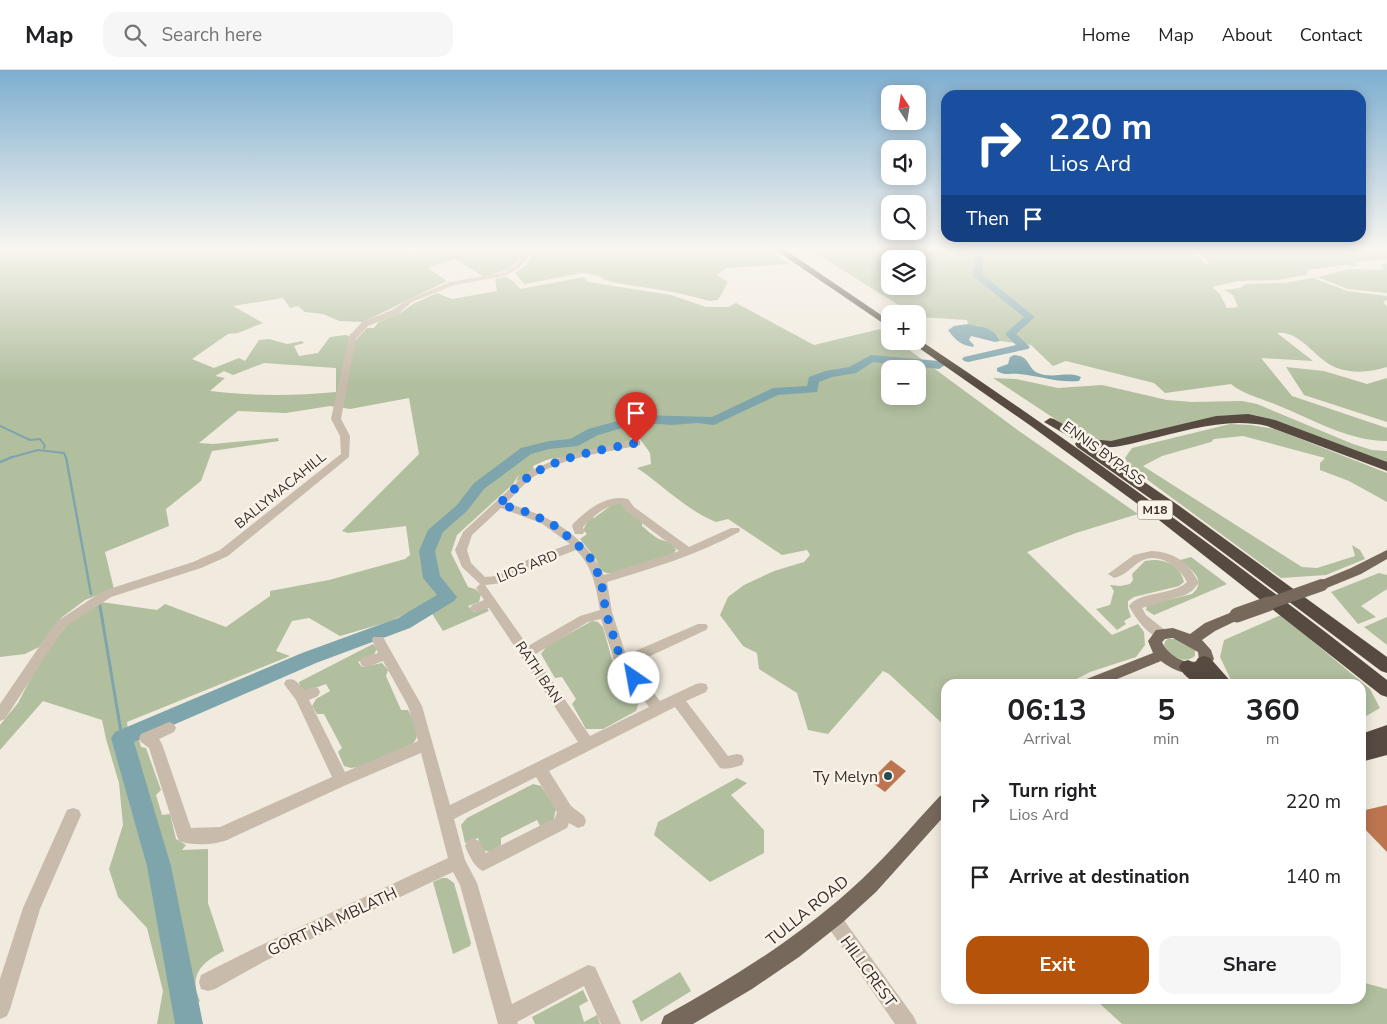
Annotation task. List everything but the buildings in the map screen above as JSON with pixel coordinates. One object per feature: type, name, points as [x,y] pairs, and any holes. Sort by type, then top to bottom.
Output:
[{"type":"highway","points":[[844,294],[881,319]]},
{"type":"highway","points":[[856,294],[881,310]]},
{"type":"highway","name":"ENNIS BYPASS","points":[[926,339],[1050,422],[1173,508],[1387,666]]},
{"type":"highway","name":"ENNIS BYPASS","points":[[926,349],[1069,447],[1160,514],[1242,575],[1387,690]]},
{"type":"highway","points":[[1050,422],[1087,442],[1119,445],[1216,420],[1248,418],[1288,429],[1387,467]]},
{"type":"highway","points":[[1119,445],[1110,452],[1113,462],[1173,508]]},
{"type":"highway","points":[[1196,665],[1206,679]]},
{"type":"highway","points":[[1196,665],[1217,679]]},
{"type":"highway","points":[[1362,670],[1387,695]]},
{"type":"highway","points":[[1366,740],[1387,733]]},
{"type":"highway","points":[[1366,753],[1387,747]]},
{"type":"main road","points":[[1192,640],[1210,627],[1237,615],[1322,585],[1356,571],[1387,554]]},
{"type":"main road","points":[[1173,633],[1192,640],[1205,653],[1206,659],[1196,665],[1171,662],[1156,647],[1155,641],[1160,634],[1173,633]]},
{"type":"main road","points":[[1102,679],[1162,655]]},
{"type":"main road","name":"TULLA ROAD","points":[[672,1024],[768,966],[832,918],[858,896],[941,807]]},
{"type":"street","name":"BALLYMACAHILL","points":[[0,715],[60,625],[107,594],[198,565],[224,553],[346,455],[345,436],[336,419],[352,338],[365,324],[395,312],[410,301],[427,294]]},
{"type":"street","name":"LIOS ARD","points":[[578,545],[535,561],[499,580],[482,581],[466,564],[461,550],[467,534],[531,475],[548,466],[595,451],[636,443]]},
{"type":"street","points":[[579,532],[576,526],[599,506],[611,501],[624,501],[630,509],[688,552]]},
{"type":"street","name":"LIOS ARD","points":[[499,504],[530,513],[555,526],[578,545],[591,559],[601,580],[606,613],[622,663],[658,708]]},
{"type":"street","points":[[601,580],[711,544],[735,530]]},
{"type":"street","points":[[1114,574],[1126,568],[1141,556],[1150,555],[1169,558],[1178,562],[1190,574],[1193,583],[1186,591],[1144,601],[1136,606],[1142,618],[1160,634]]},
{"type":"street","name":"RATH BAN","points":[[482,588],[587,743]]},
{"type":"street","points":[[476,608],[491,602]]},
{"type":"street","points":[[527,653],[584,619],[606,613]]},
{"type":"street","points":[[622,663],[702,627]]},
{"type":"street","points":[[378,640],[415,706],[457,862],[468,883],[507,1021],[588,974],[611,1024]]},
{"type":"street","points":[[367,662],[386,655]]},
{"type":"street","points":[[291,684],[307,694],[341,780]]},
{"type":"street","points":[[444,816],[587,743],[702,688]]},
{"type":"street","points":[[677,699],[725,763],[737,760]]},
{"type":"street","points":[[169,728],[146,738],[155,744],[185,836],[221,835],[341,780],[426,744]]},
{"type":"street","points":[[473,846],[482,863],[572,816],[539,768]]},
{"type":"street","points":[[0,1009],[32,908],[73,815]]},
{"type":"street","name":"GORT NA MBLATH","points":[[208,982],[259,955],[457,862]]},
{"type":"street","name":"HILLCREST","points":[[832,918],[907,1024]]},
{"type":"green space","points":[[0,294],[421,294],[363,322],[339,321],[323,314],[305,312],[298,306],[290,308],[283,298],[233,306],[263,323],[238,333],[228,334],[192,359],[214,368],[239,358],[245,361],[259,340],[269,339],[287,344],[302,341],[304,343],[294,346],[299,356],[318,353],[330,337],[346,335],[356,340],[367,328],[374,328],[379,322],[436,294],[452,299],[483,294],[662,294],[706,307],[728,307],[736,303],[814,345],[880,329],[881,350],[909,350],[923,360],[881,360],[881,405],[926,405],[926,362],[1019,431],[1138,514],[1076,533],[1027,552],[1112,635],[1138,624],[1144,632],[1145,645],[1136,657],[1090,672],[1077,679],[941,679],[941,722],[889,674],[883,671],[828,734],[808,730],[797,693],[759,669],[757,653],[743,646],[720,615],[728,597],[744,585],[774,571],[804,562],[810,555],[807,550],[782,555],[728,519],[716,522],[695,511],[637,468],[651,464],[650,453],[638,436],[630,438],[631,440],[626,443],[562,459],[551,459],[533,466],[534,470],[516,482],[519,474],[513,484],[457,535],[451,553],[468,587],[475,589],[481,594],[479,602],[468,606],[474,612],[487,608],[489,611],[443,631],[431,612],[443,607],[437,599],[388,622],[340,636],[309,618],[292,621],[276,651],[290,656],[127,722],[129,739],[172,924],[133,738],[178,719],[139,739],[141,747],[146,748],[161,790],[156,795],[162,815],[170,814],[176,839],[186,845],[182,850],[208,849],[208,903],[224,951],[209,960],[199,970],[196,984],[200,1001],[192,1008],[196,1024],[157,1024],[163,991],[147,928],[118,897],[109,869],[123,825],[119,783],[102,720],[43,701],[0,750],[0,725],[18,703],[41,659],[68,623],[101,602],[157,610],[165,604],[226,627],[270,596],[270,591],[329,580],[405,559],[410,555],[406,526],[348,533],[342,531],[419,454],[409,398],[350,409],[330,406],[286,413],[238,411],[199,443],[213,444],[278,438],[279,441],[212,451],[201,481],[166,509],[169,526],[105,552],[114,589],[85,600],[61,618],[39,647],[25,654],[0,657]],"holes":[[[264,363],[336,368],[336,392],[273,395],[210,391],[225,378],[215,376],[224,371],[233,375]]]},
{"type":"green space","points":[[680,294],[722,294],[718,300],[710,301]]},
{"type":"green space","points":[[1219,294],[1227,308],[1238,307],[1233,295],[1230,294],[1367,294],[1387,296],[1387,300],[1383,302],[1387,306],[1387,367],[1362,372],[1337,368],[1322,359],[1301,341],[1286,333],[1277,333],[1313,361],[1261,358],[1292,396],[1387,428],[1387,441],[1373,440],[1344,433],[1247,394],[1231,384],[1165,393],[1154,383],[1066,361],[1053,366],[1031,345],[1000,341],[998,336],[981,326],[968,324],[967,320],[926,317],[926,305],[899,305],[883,295]]},
{"type":"green space","points":[[1286,367],[1324,371],[1367,384],[1387,378],[1387,422],[1304,395]]},
{"type":"green space","points":[[993,378],[1016,379],[1058,388],[1102,385],[1167,400],[1192,402],[1242,401],[1257,404],[1353,444],[1372,450],[1387,451],[1387,465],[1247,415],[1217,416],[1115,442],[1097,441],[1081,436]]},
{"type":"green space","points":[[1230,424],[1275,429],[1387,473],[1387,502],[1349,481],[1320,470],[1320,463],[1325,458],[1243,436],[1214,439],[1211,442],[1162,456],[1143,466],[1302,567],[1317,568],[1355,556],[1352,545],[1360,550],[1365,559],[1326,575],[1281,578],[1130,467],[1125,458],[1132,448]]},
{"type":"green space","points":[[621,503],[642,522],[642,526],[650,533],[673,545],[676,550],[673,554],[614,573],[606,573],[600,570],[596,559],[580,539],[587,534],[583,530],[590,517],[594,518],[609,507],[608,505]]},
{"type":"green space","points":[[1191,557],[1227,584],[1154,615],[1146,610],[1147,605],[1192,594],[1197,589],[1198,580],[1196,576],[1180,560]]},
{"type":"green space","points":[[1145,561],[1164,561],[1173,565],[1180,572],[1184,582],[1179,586],[1134,597],[1128,601],[1131,617],[1124,621],[1126,624],[1117,630],[1096,609],[1110,605],[1114,591],[1110,585],[1130,584],[1133,580],[1132,574]]},
{"type":"green space","points":[[1379,573],[1387,575],[1387,589],[1361,606],[1376,617],[1358,624],[1331,592]]},
{"type":"green space","points":[[1281,615],[1358,679],[1231,679],[1220,657],[1224,640]]},
{"type":"green space","points":[[1387,617],[1387,645],[1364,627]]},
{"type":"green space","points":[[592,621],[598,622],[603,627],[614,667],[639,702],[636,711],[603,729],[586,729],[572,704],[576,699],[562,677],[555,678],[541,654],[547,646]]},
{"type":"green space","points":[[1168,639],[1178,639],[1195,650],[1195,656],[1186,660],[1174,656],[1164,646],[1165,641]]},
{"type":"green space","points":[[373,644],[377,648],[374,655],[358,662],[362,667],[382,663],[388,670],[386,676],[401,710],[408,710],[417,733],[414,742],[410,746],[359,767],[351,768],[344,766],[338,752],[342,748],[324,714],[317,714],[312,706],[316,699],[330,691],[326,684],[307,691],[301,690],[299,682]]},
{"type":"green space","points":[[1366,686],[1370,689],[1380,708],[1366,716]]},
{"type":"green space","points":[[737,778],[747,783],[731,795],[764,830],[764,853],[710,882],[654,835],[658,822]]},
{"type":"green space","points":[[533,784],[541,786],[556,809],[553,822],[541,828],[537,820],[501,838],[501,845],[490,852],[482,850],[478,838],[465,843],[461,825],[467,818]]},
{"type":"green space","points":[[447,878],[454,883],[471,943],[470,946],[453,954],[433,882]]},
{"type":"green space","points":[[680,972],[691,991],[641,1022],[632,1001]]},
{"type":"green space","points":[[1366,983],[1387,989],[1387,1024],[1122,1024],[1100,1004],[1366,1004]]},
{"type":"green space","points":[[583,990],[588,1001],[579,1006],[584,1022],[597,1015],[600,1024],[535,1024],[532,1017]]},
{"type":"water","points":[[968,324],[991,330],[1000,341],[995,342],[971,336],[969,340],[974,345],[973,347],[959,342],[948,330],[954,326]]},
{"type":"water","points":[[1014,355],[1023,357],[1034,371],[1043,375],[1076,375],[1081,377],[1079,381],[1063,381],[1027,375],[1005,374],[997,371],[997,368],[1008,364],[1010,357]]},
{"type":"waterway","points":[[968,359],[1024,347],[1010,334],[1030,317],[1000,294]]},
{"type":"waterway","points":[[189,1024],[159,866],[122,738],[309,658],[404,623],[448,597],[432,578],[427,551],[436,530],[462,508],[479,486],[526,451],[549,445],[573,443],[593,432],[640,419],[672,421],[697,419],[714,421],[777,391],[813,389],[813,380],[829,374],[852,370],[871,358],[939,365]]},
{"type":"waterway","points":[[0,426],[30,440],[40,439],[45,446],[44,448]]},
{"type":"waterway","points":[[11,458],[38,450],[64,453],[66,458]]},
{"type":"waterway","points":[[66,457],[91,594]]},
{"type":"waterway","points":[[0,462],[11,458]]},
{"type":"waterway","points":[[100,606],[122,738]]},
{"type":"place","name":"Ty Melyn","points":[[888,776]]},
{"type":"route","points":[[634,678],[622,663],[606,613],[601,580],[591,559],[578,545],[555,526],[530,513],[499,504],[531,475],[548,466],[595,451],[636,443]]}]
